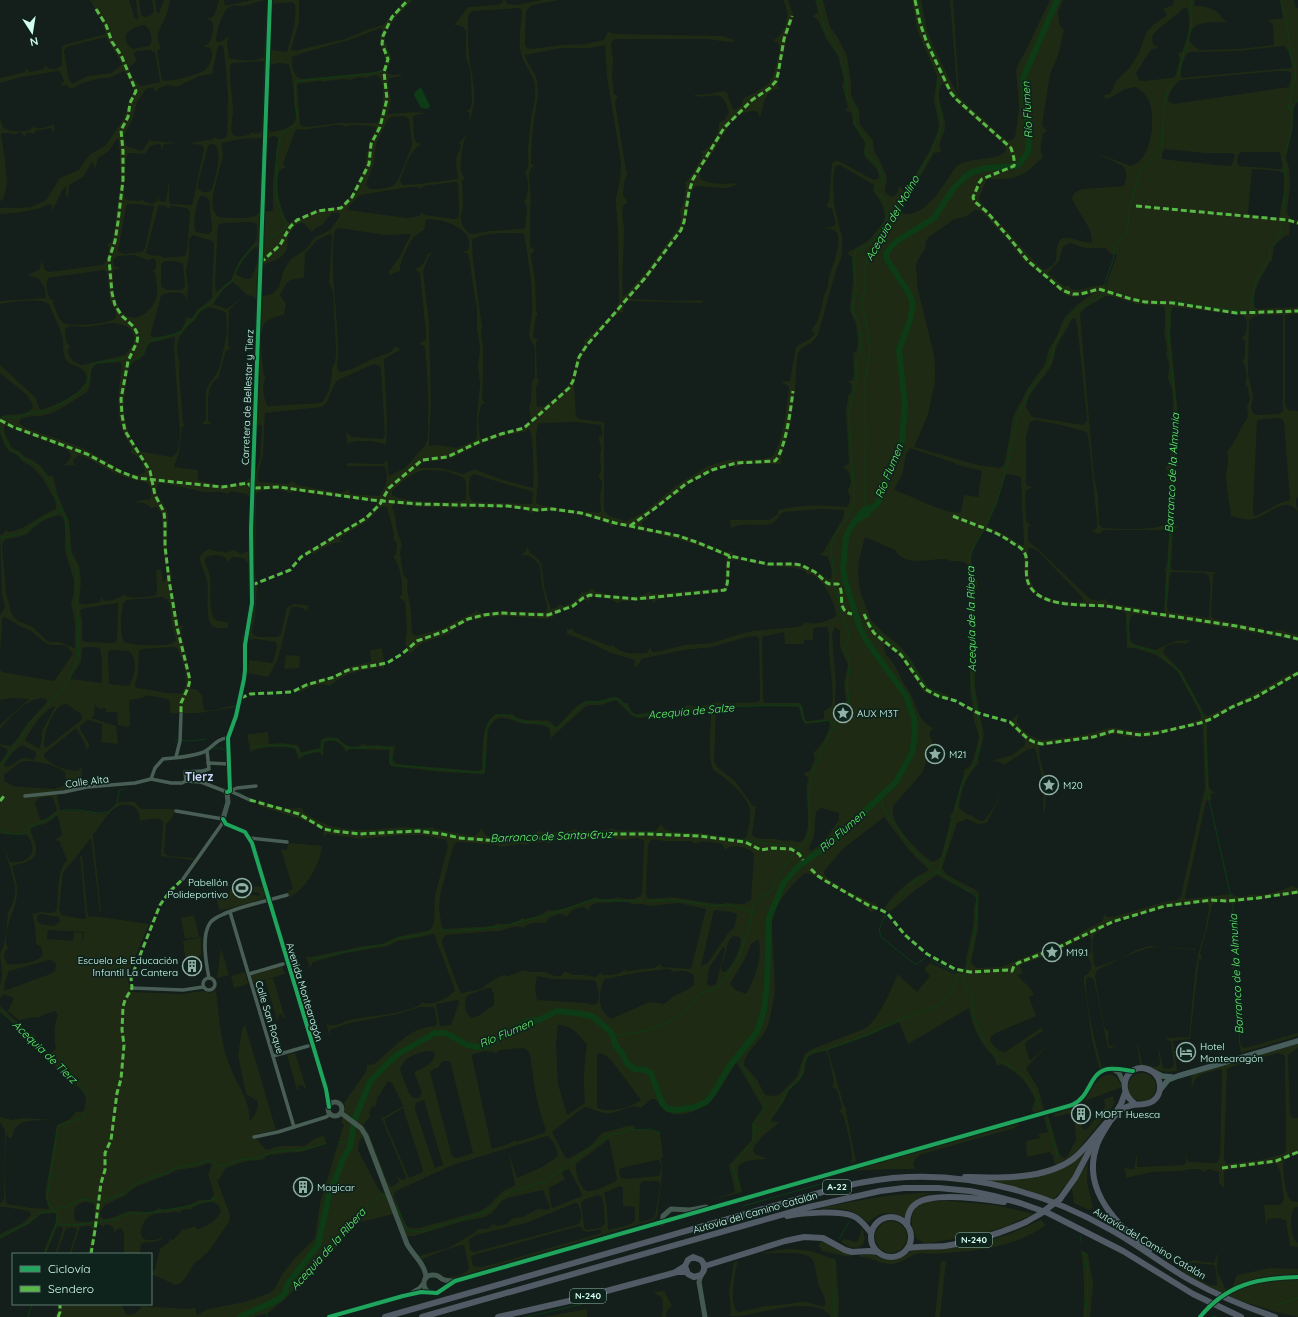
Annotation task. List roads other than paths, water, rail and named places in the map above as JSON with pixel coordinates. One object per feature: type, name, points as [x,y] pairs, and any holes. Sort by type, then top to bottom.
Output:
[{"type":"highway","points":[[1144,1068],[1153,1072],[1158,1078],[1160,1086],[1156,1099],[1143,1105],[1135,1104],[1123,1106],[1125,1093],[1124,1083],[1126,1078],[1133,1071],[1144,1068]]},
{"type":"highway","points":[[1125,1093],[1135,1104]]},
{"type":"highway","name":"N-240","points":[[498,1317],[568,1301],[677,1272],[686,1269],[688,1260],[693,1258],[699,1258],[704,1264],[804,1237],[823,1238],[848,1252],[878,1252],[888,1257],[894,1257],[904,1252],[908,1248],[920,1246],[944,1246],[1001,1233],[1046,1211],[1060,1198],[1070,1187],[1079,1173],[1096,1139],[1107,1123],[1123,1106]]},
{"type":"highway","points":[[909,1177],[1006,1177],[1021,1176],[1048,1170],[1066,1163],[1076,1156],[1107,1123]]},
{"type":"highway","points":[[1107,1123],[1095,1149],[1093,1166],[1095,1184],[1098,1193],[1115,1219],[1148,1249],[1191,1278],[1230,1300],[1275,1317]]},
{"type":"highway","name":"Autovía del Camino Catalán","points":[[385,1317],[832,1188],[864,1182],[909,1177],[942,1178],[977,1182],[1008,1188],[1046,1199],[1085,1216],[1111,1230],[1166,1266],[1211,1291],[1238,1304],[1275,1317]]},
{"type":"highway","name":"Autovía del Camino Catalán","points":[[422,1317],[808,1207],[856,1195],[904,1188],[939,1188],[970,1191],[1020,1203],[1048,1213],[1123,1251],[1193,1294],[1241,1317]]},
{"type":"highway","points":[[907,1225],[908,1216],[913,1206],[924,1199],[932,1198],[991,1200],[1016,1204],[1048,1213]]},
{"type":"highway","points":[[688,1241],[790,1216],[816,1213],[834,1213],[853,1216],[860,1219],[871,1233],[874,1248],[878,1252]]},
{"type":"highway","points":[[871,1233],[877,1223],[886,1217],[898,1218],[907,1225],[911,1234],[908,1248]]},
{"type":"highway","points":[[911,1239],[920,1246]]},
{"type":"highway","points":[[859,1251],[872,1240]]},
{"type":"highway","points":[[686,1269],[690,1275],[694,1277],[701,1275],[704,1270],[704,1264]]},
{"type":"main road","points":[[1160,1090],[1168,1080],[1178,1076],[1298,1041]]},
{"type":"main road","points":[[1153,1072],[1168,1077],[1178,1076]]},
{"type":"street","name":"Carretera de Bellestar y Tierz","points":[[223,820],[228,802],[229,791],[230,764],[228,738],[236,716],[246,670],[245,645],[252,603],[251,530],[270,0]]},
{"type":"street","points":[[176,757],[180,741],[181,714]]},
{"type":"street","points":[[151,779],[155,768],[163,759],[201,754],[217,740],[228,738]]},
{"type":"street","points":[[185,782],[185,772],[203,771],[209,769],[207,750]]},
{"type":"street","points":[[208,763],[230,764]]},
{"type":"street","points":[[201,782],[203,771]]},
{"type":"street","name":"Calle Alta","points":[[25,796],[64,792],[87,787],[135,783],[151,779],[171,783],[201,782],[229,791],[250,800]]},
{"type":"street","points":[[229,791],[236,788],[256,786]]},
{"type":"street","points":[[176,811],[223,820],[226,824],[241,829],[250,838],[287,842]]},
{"type":"street","points":[[183,879],[223,820]]},
{"type":"street","name":"Avenida Montearagón","points":[[250,838],[326,1088],[330,1097],[337,1102]]},
{"type":"street","points":[[209,978],[205,941],[207,929],[217,916],[287,895]]},
{"type":"street","name":"Calle San Roque","points":[[230,912],[294,1127]]},
{"type":"street","points":[[249,974],[283,964]]},
{"type":"street","points":[[203,986],[204,980],[209,978]]},
{"type":"street","points":[[132,988],[183,990],[203,986],[208,990],[214,988],[216,985],[214,980],[209,978]]},
{"type":"street","points":[[273,1056],[308,1046]]},
{"type":"street","points":[[329,1317],[421,1292],[434,1294],[455,1281],[1072,1105],[1084,1096],[1096,1076],[1105,1070],[1112,1069],[1133,1071]]},
{"type":"street","points":[[1112,1069],[1119,1073],[1124,1083]]},
{"type":"street","name":"Avenida Montearagón","points":[[326,1088],[329,1107]]},
{"type":"street","points":[[331,1114],[329,1112],[329,1107],[332,1103],[337,1102],[341,1105],[342,1114]]},
{"type":"street","points":[[254,1137],[278,1132],[326,1117],[331,1114],[342,1114],[360,1128],[366,1136],[407,1244],[424,1269],[425,1289],[428,1292]]},
{"type":"street","points":[[662,1223],[665,1213],[671,1209],[690,1210],[725,1204]]},
{"type":"street","points":[[418,1261],[435,1275],[455,1281]]},
{"type":"street","points":[[404,1296],[417,1290],[430,1275],[435,1275]]},
{"type":"street","points":[[701,1275],[699,1282],[705,1317]]},
{"type":"street","points":[[694,1277],[699,1282]]},
{"type":"street","points":[[1200,1317],[1222,1296],[1234,1289],[1262,1279],[1298,1277]]},
{"type":"street","points":[[441,1278],[443,1285],[441,1290]]},
{"type":"waterway","name":"Acequia de Tierz","points":[[386,70],[389,56],[384,44],[385,32],[392,20],[410,0]]},
{"type":"waterway","points":[[818,0],[825,29],[832,39],[837,51],[842,56],[841,62],[844,68],[847,84],[847,98],[855,110],[855,124],[869,144],[866,155],[877,163],[883,179],[877,187],[877,192],[885,200],[888,213],[887,219],[874,240],[865,247],[856,251],[854,260],[856,287],[852,310],[859,325],[861,338],[860,354],[856,361],[857,376],[849,411],[854,501],[850,513],[832,542],[831,552],[834,570],[834,578],[832,582]]},
{"type":"waterway","name":"Acequia del Molino","points":[[918,0],[924,29],[929,44],[943,72]]},
{"type":"waterway","name":"Río Flumen","points":[[864,513],[875,506],[880,499],[890,468],[902,440],[905,405],[899,350],[910,320],[913,305],[909,293],[887,260],[886,254],[897,241],[934,218],[953,189],[972,172],[986,168],[1017,166],[1028,152],[1029,138],[1023,79],[1057,0]]},
{"type":"waterway","name":"Acequia de la Ribera","points":[[1177,77],[1191,28],[1192,0]]},
{"type":"waterway","name":"Barranco de la Almunia","points":[[1281,0],[1286,18],[1291,55],[1296,69],[1288,108],[1292,109],[1292,126],[1285,153]]},
{"type":"waterway","name":"Acequia de Tierz","points":[[264,242],[283,230],[286,225],[277,199],[277,151],[281,135],[294,126],[298,121],[295,102],[296,81],[368,74],[383,71]]},
{"type":"waterway","name":"Acequia del Molino","points":[[865,506],[865,382],[870,350],[866,321],[861,305],[865,289],[865,270],[867,259],[878,244],[882,233],[930,155],[939,135],[942,124],[937,101],[939,78]]},
{"type":"waterway","name":"Acequia de la Ribera","points":[[1103,288],[1113,260],[1115,245],[1127,231],[1130,208],[1140,171],[1162,147],[1164,105],[1168,89],[1175,81]]},
{"type":"waterway","points":[[1292,108],[1298,100]]},
{"type":"waterway","name":"Barranco de la Almunia","points":[[1283,157],[1286,182],[1283,218]]},
{"type":"waterway","name":"Barranco de la Almunia","points":[[1251,310],[1254,286],[1257,278],[1269,260],[1270,247],[1279,236],[1282,222]]},
{"type":"waterway","name":"Acequia de Tierz","points":[[131,360],[136,359],[141,355],[149,341],[182,332],[186,324],[193,320],[198,311],[212,302],[223,287],[233,280],[237,267],[242,259],[251,248],[258,244]]},
{"type":"waterway","name":"Acequia de la Ribera","points":[[987,523],[996,503],[1005,474],[1017,420],[1030,388],[1037,382],[1049,364],[1054,345],[1069,317],[1078,309],[1099,297],[1103,293]]},
{"type":"waterway","name":"Barranco de la Almunia","points":[[1173,301],[1207,307],[1246,311]]},
{"type":"waterway","name":"Barranco de la Almunia","points":[[1165,615],[1171,527],[1172,458],[1175,452],[1177,418],[1168,334],[1168,307]]},
{"type":"waterway","name":"Acequia de Tierz","points":[[2,419],[6,416],[14,418],[31,413],[43,412],[53,408],[72,398],[86,386],[89,380],[90,368],[93,363],[124,359]]},
{"type":"waterway","name":"Acequia de Tierz","points":[[0,429],[10,450],[17,452],[22,458],[36,465],[43,472],[53,489],[64,515],[68,534],[69,554],[75,564],[77,572],[77,605],[79,624],[79,656],[68,680],[56,697],[29,724],[22,737],[0,765]]},
{"type":"waterway","points":[[0,538],[26,531],[43,518],[62,510]]},
{"type":"waterway","name":"Río Flumen","points":[[240,1317],[279,1299],[285,1293],[287,1285],[318,1245],[330,1191],[342,1161],[350,1147],[356,1116],[370,1082],[398,1054],[435,1033],[446,1033],[467,1045],[478,1047],[486,1046],[528,1021],[539,1020],[557,1011],[592,1016],[611,1032],[615,1045],[622,1053],[627,1063],[634,1069],[645,1070],[651,1073],[662,1103],[668,1109],[677,1110],[695,1107],[706,1102],[713,1094],[728,1068],[757,1032],[764,1010],[767,986],[769,918],[783,884],[800,865],[830,844],[896,782],[912,753],[915,735],[914,719],[906,696],[866,640],[860,628],[845,580],[843,569],[846,537],[856,520]]},
{"type":"waterway","name":"Acequia de la Ribera","points":[[977,710],[972,685],[972,584],[969,557],[983,530]]},
{"type":"waterway","points":[[833,587],[838,593],[841,613],[849,632],[844,648],[850,660],[847,683],[849,703],[838,713]]},
{"type":"waterway","name":"Barranco de la Almunia","points":[[1131,608],[1144,612]]},
{"type":"waterway","name":"Barranco de la Almunia","points":[[1128,612],[1130,645],[1157,652],[1178,670],[1202,712],[1204,719]]},
{"type":"waterway","points":[[866,640],[865,629],[871,624],[879,633],[905,654],[928,689],[966,705]]},
{"type":"waterway","name":"Acequia de Salze","points":[[251,747],[279,745],[296,747],[300,755],[302,755],[322,750],[323,740],[336,739],[347,748],[375,747],[392,749],[390,762],[392,765],[484,773],[486,729],[489,722],[496,715],[510,716],[520,721],[546,724],[557,729],[583,704],[590,702],[601,702],[614,698],[619,699],[633,714],[637,716],[714,707],[800,705],[803,718],[806,723],[829,720],[834,725]]},
{"type":"waterway","name":"Acequia de la Ribera","points":[[974,706],[977,710]]},
{"type":"waterway","name":"Acequia de la Ribera","points":[[889,908],[904,890],[914,881],[938,872],[961,787],[978,753],[980,734],[978,715]]},
{"type":"waterway","name":"Barranco de Santa Cruz","points":[[251,800],[299,814],[311,819],[324,828],[359,833],[418,829],[442,832],[460,837],[497,840],[587,833],[646,832],[700,835],[760,842],[790,846],[799,850],[808,838],[810,824],[809,795],[814,768],[834,726],[836,718]]},
{"type":"waterway","name":"Barranco de la Almunia","points":[[1205,723],[1208,795],[1231,897]]},
{"type":"waterway","points":[[181,740],[191,741],[206,739]]},
{"type":"waterway","name":"Barranco de Santa Cruz","points":[[213,748],[221,748],[226,751]]},
{"type":"waterway","points":[[61,811],[73,810],[99,813],[108,812],[117,803],[119,791],[123,789]]},
{"type":"waterway","name":"Barranco de Santa Cruz","points":[[238,792],[243,795]]},
{"type":"waterway","points":[[881,796],[886,813],[918,855],[938,872],[976,896],[976,922],[967,969]]},
{"type":"waterway","points":[[0,830],[12,834],[26,833],[30,827],[57,813]]},
{"type":"waterway","points":[[615,1036],[649,1030],[668,1022],[685,1011],[701,993],[719,986],[737,961],[750,924],[754,905],[772,889],[774,882],[794,853]]},
{"type":"waterway","points":[[439,930],[456,931],[512,924],[560,911],[591,900],[641,901]]},
{"type":"waterway","points":[[647,901],[676,900],[714,906],[728,905],[742,908],[751,913]]},
{"type":"waterway","name":"Barranco de la Almunia","points":[[1233,902],[1234,975],[1240,1045]]},
{"type":"waterway","name":"Acequia de la Ribera","points":[[885,915],[879,930],[882,938],[915,964],[926,957]]},
{"type":"waterway","points":[[312,959],[387,944],[398,938],[419,935],[432,931]]},
{"type":"waterway","name":"Acequia de la Ribera","points":[[754,1127],[760,1129],[765,1126],[782,1101],[788,1089],[795,1084],[800,1077],[806,1058],[809,1054],[867,1035],[901,1019],[939,1005],[950,992],[958,975],[957,973],[932,961]]},
{"type":"waterway","points":[[965,975],[962,982],[973,1000],[972,1005],[975,1020],[984,1041],[1001,1061],[1019,1071],[1026,1078],[1035,1093],[1040,1109]]},
{"type":"waterway","name":"Acequia de Tierz","points":[[0,1010],[13,1023],[35,1039],[57,1065],[81,1086],[88,1095]]},
{"type":"waterway","points":[[737,1057],[765,1104],[764,1110],[755,1122],[754,1140],[733,1165],[739,1191]]},
{"type":"waterway","name":"Acequia de Tierz","points":[[44,1253],[58,1220],[58,1214],[50,1207],[47,1199],[58,1126],[84,1117],[85,1112]]},
{"type":"waterway","points":[[1047,1117],[1058,1158]]},
{"type":"waterway","name":"Acequia de la Ribera","points":[[570,1163],[613,1134],[623,1133],[629,1129],[650,1129],[660,1133]]},
{"type":"waterway","points":[[338,1142],[351,1142]]},
{"type":"waterway","points":[[101,1202],[122,1194],[134,1185],[148,1178],[164,1174],[178,1167],[211,1160],[218,1165],[223,1166],[229,1165],[237,1160],[258,1158],[274,1152],[307,1149],[326,1143]]},
{"type":"waterway","name":"Acequia de la Ribera","points":[[397,1206],[406,1230],[422,1232],[486,1212],[507,1193],[544,1182],[566,1166]]},
{"type":"waterway","points":[[743,1206],[821,1184]]},
{"type":"waterway","name":"Acequia de la Ribera","points":[[267,1317],[267,1309],[282,1300],[368,1205],[382,1194],[388,1201]]},
{"type":"waterway","points":[[98,1222],[117,1219],[129,1213],[139,1214],[189,1206],[209,1201],[217,1197]]},
{"type":"waterway","points":[[57,1209],[83,1199],[96,1202]]},
{"type":"waterway","points":[[0,1237],[28,1223],[40,1213],[53,1211]]},
{"type":"waterway","points":[[839,1239],[849,1222]]},
{"type":"waterway","points":[[58,1224],[73,1225],[93,1223]]},
{"type":"waterway","points":[[1080,1236],[1082,1243]]},
{"type":"waterway","points":[[1084,1252],[1088,1284],[1085,1317]]},
{"type":"waterway","points":[[833,1258],[835,1317]]},
{"type":"waterway","points":[[1277,1305],[1298,1298]]},
{"type":"waterway","points":[[527,1317],[586,1303]]},
{"type":"waterway","name":"Acequia de Tierz","points":[[28,1317],[32,1305]]},
{"type":"waterway","points":[[1212,1317],[1217,1317]]},
{"type":"place","name":"AUX M3T","points":[[843,713]]},
{"type":"place","name":"M21","points":[[935,754]]},
{"type":"place","name":"M20","points":[[1049,785]]},
{"type":"place","name":"Pabellón Polideportivo","points":[[242,888]]},
{"type":"place","name":"M19.1","points":[[1052,952]]},
{"type":"place","name":"Escuela de Educación Infantil La Cantera","points":[[192,966]]},
{"type":"place","name":"Hotel Montearagón","points":[[1186,1052]]},
{"type":"place","name":"MOPT Huesca","points":[[1081,1114]]},
{"type":"place","name":"Magicar","points":[[303,1187]]},
{"type":"district","name":"Tierz","points":[[199,777]]}]
